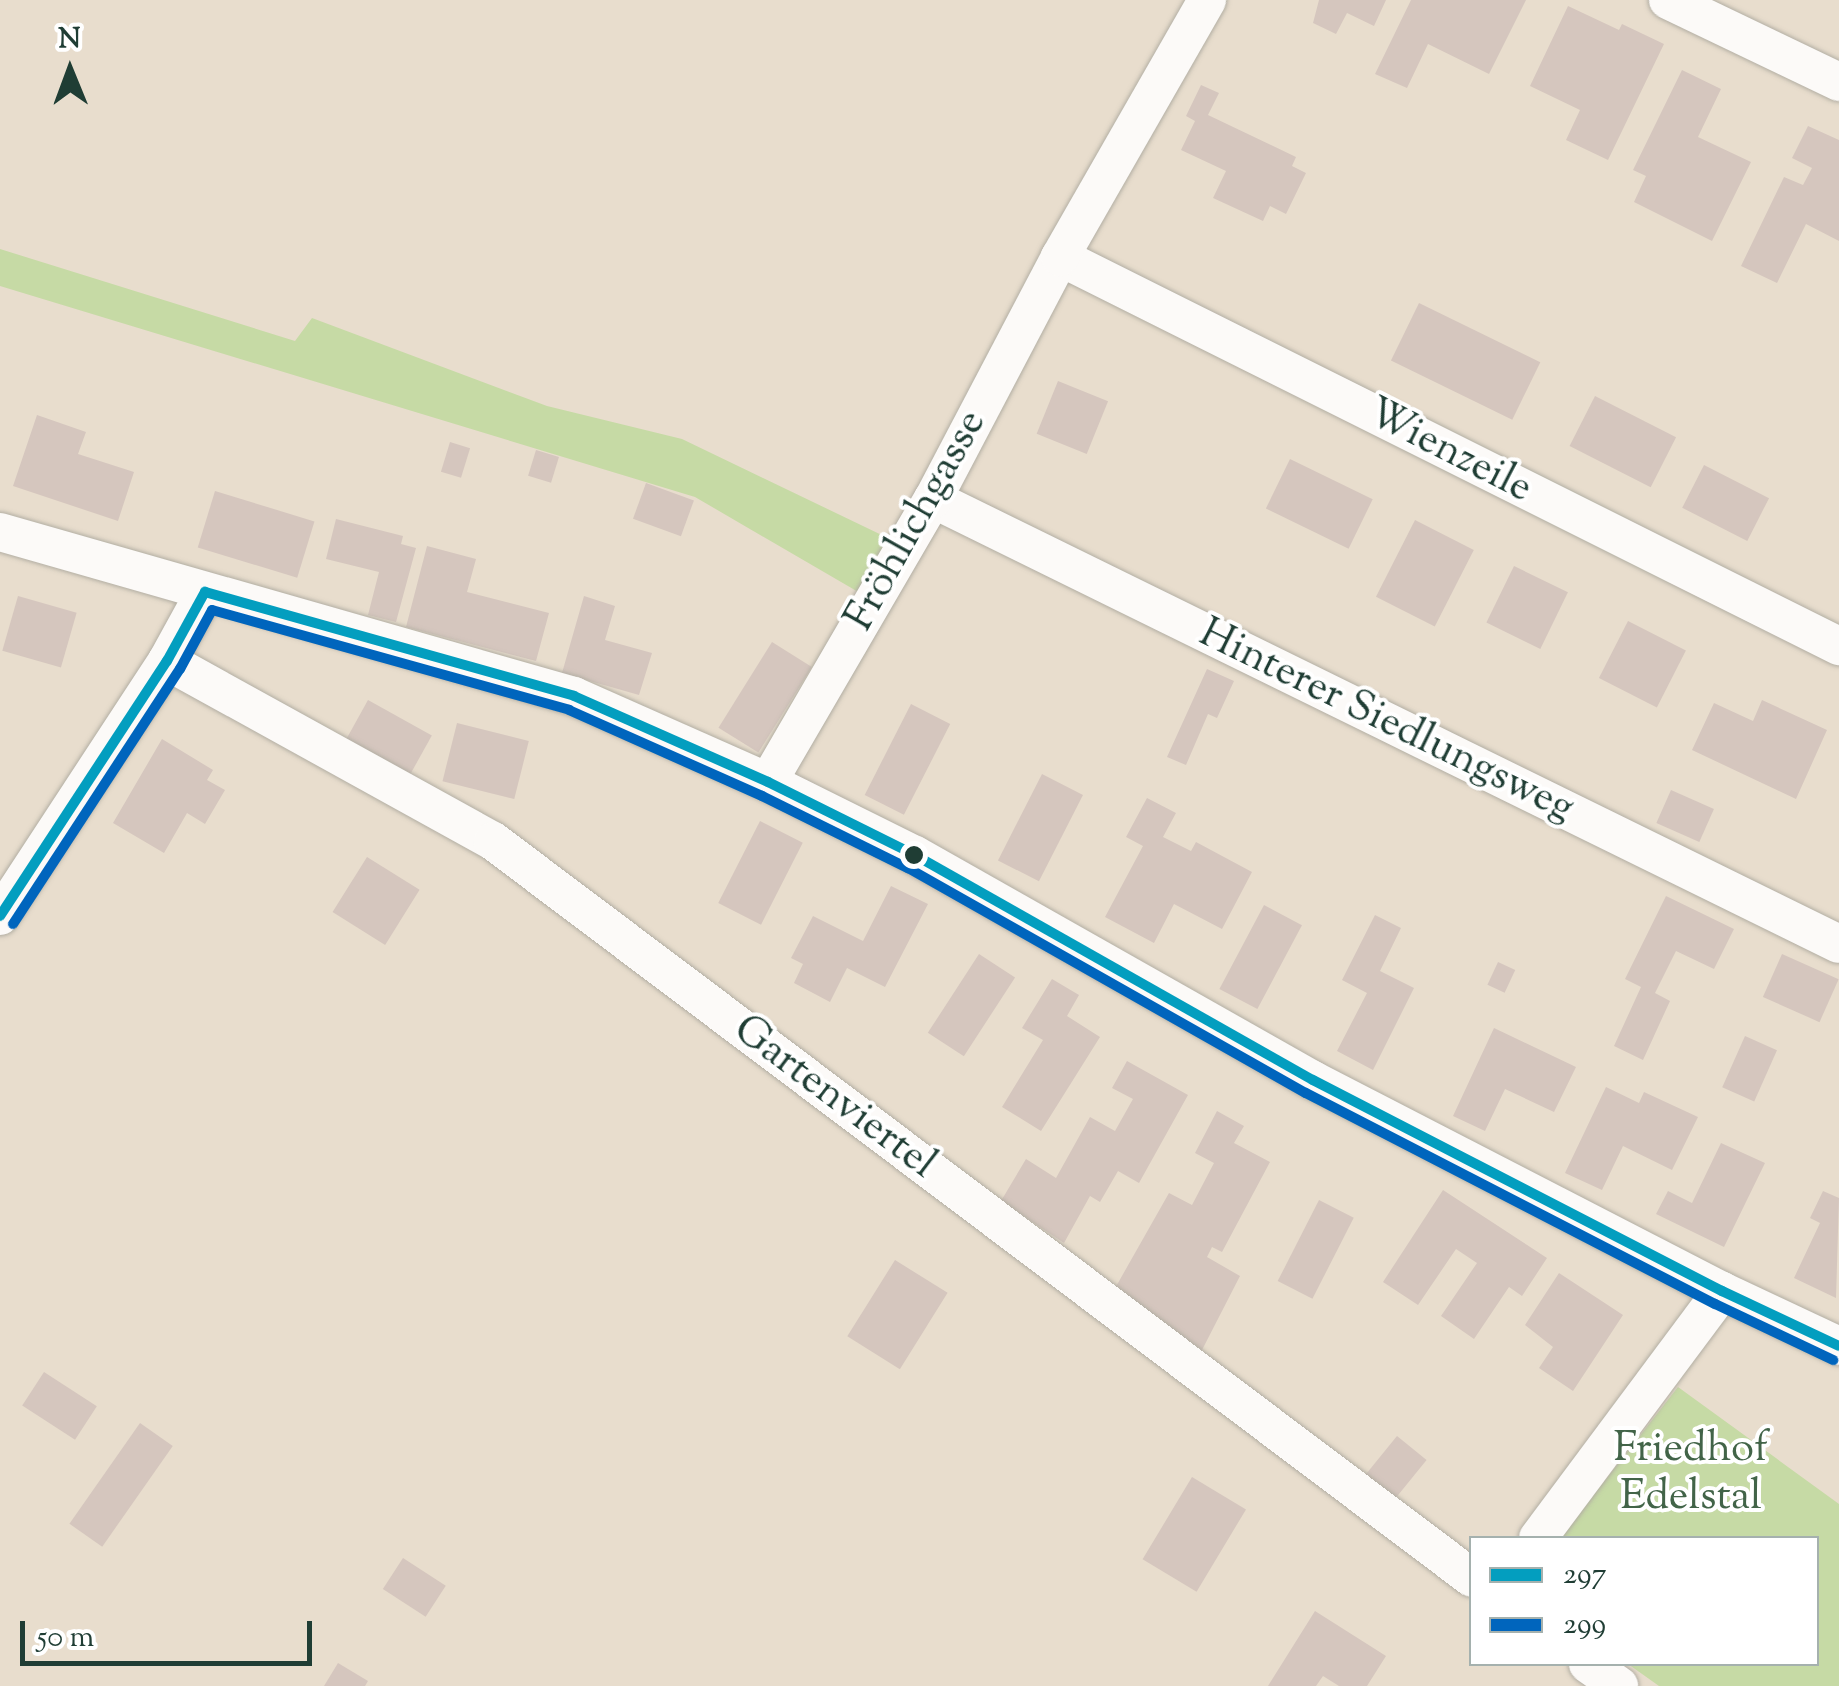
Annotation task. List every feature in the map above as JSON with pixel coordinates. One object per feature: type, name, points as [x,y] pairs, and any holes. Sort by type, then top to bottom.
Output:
[{"type":"street","name":"Fröhlichgasse","points":[[768,782],[933,499],[1060,258],[1207,0]]},
{"type":"street","points":[[1668,0],[1839,82]]},
{"type":"street","name":"Wienzeile","points":[[1060,258],[1839,646]]},
{"type":"street","name":"Hinterer Siedlungsweg","points":[[933,499],[1839,944]]},
{"type":"street","points":[[0,532],[574,696],[768,782],[914,856],[1314,1080],[1722,1292],[1839,1346]]},
{"type":"street","points":[[0,916],[168,661],[205,592]]},
{"type":"street","name":"Gartenviertel","points":[[168,661],[493,842],[1469,1576]]},
{"type":"street","points":[[1539,1536],[1722,1292]]},
{"type":"street","points":[[1591,1666],[1619,1686]]},
{"type":"green space","points":[[0,249],[295,341],[312,318],[547,406],[682,439],[890,539],[860,593],[695,497],[0,286]]},
{"type":"green space","name":"Friedhof Edelstal","points":[[1678,1387],[1839,1504],[1839,1686],[1659,1686],[1631,1666],[1819,1666],[1819,1536],[1562,1536]]},
{"type":"building","points":[[1319,0],[1386,0],[1374,26],[1347,13],[1336,34],[1313,23]]},
{"type":"building","points":[[1411,0],[1526,0],[1489,74],[1428,44],[1407,88],[1375,74]]},
{"type":"building","points":[[1568,6],[1619,30],[1622,24],[1664,44],[1608,160],[1566,140],[1580,110],[1530,86]]},
{"type":"building","points":[[1682,70],[1721,89],[1698,137],[1751,162],[1712,241],[1634,202],[1646,176],[1633,170]]},
{"type":"building","points":[[1201,85],[1219,93],[1208,115],[1296,157],[1292,166],[1306,173],[1286,214],[1270,206],[1263,221],[1213,198],[1226,171],[1181,150],[1195,121],[1186,116]]},
{"type":"building","points":[[1808,126],[1839,140],[1839,241],[1806,224],[1777,283],[1741,266],[1784,177],[1803,185],[1812,168],[1792,158]]},
{"type":"building","points":[[1419,303],[1540,362],[1512,420],[1391,361]]},
{"type":"building","points":[[1058,381],[1108,401],[1087,454],[1037,434]]},
{"type":"building","points":[[1595,396],[1676,437],[1651,487],[1570,446]]},
{"type":"building","points":[[37,415],[86,432],[78,454],[134,472],[118,521],[13,486]]},
{"type":"building","points":[[450,442],[470,448],[461,478],[441,472]]},
{"type":"building","points":[[536,450],[559,457],[551,483],[528,476]]},
{"type":"building","points":[[1290,459],[1373,499],[1349,549],[1266,508]]},
{"type":"building","points":[[1704,465],[1769,498],[1747,541],[1682,508]]},
{"type":"building","points":[[646,483],[694,500],[681,536],[633,519]]},
{"type":"building","points":[[215,491],[314,521],[297,578],[198,547]]},
{"type":"building","points":[[336,519],[403,536],[401,544],[416,548],[396,622],[368,615],[379,572],[326,559]]},
{"type":"building","points":[[1415,520],[1474,550],[1435,627],[1376,597]]},
{"type":"building","points":[[427,546],[476,559],[467,592],[549,613],[536,661],[406,627]]},
{"type":"building","points":[[1514,566],[1568,592],[1540,649],[1486,623]]},
{"type":"building","points":[[18,596],[77,613],[61,668],[2,651]]},
{"type":"building","points":[[584,596],[615,606],[605,640],[652,653],[639,695],[562,673]]},
{"type":"building","points":[[1628,621],[1686,651],[1657,708],[1599,678]]},
{"type":"building","points":[[772,642],[812,667],[758,753],[718,728]]},
{"type":"building","points":[[1207,669],[1234,681],[1217,718],[1208,714],[1186,765],[1167,757]]},
{"type":"building","points":[[368,700],[432,735],[410,776],[346,740]]},
{"type":"building","points":[[1762,700],[1827,730],[1796,799],[1692,750],[1714,703],[1753,721]]},
{"type":"building","points":[[911,704],[950,724],[904,815],[865,795]]},
{"type":"building","points":[[457,723],[529,741],[514,799],[442,781]]},
{"type":"building","points":[[162,739],[213,770],[207,780],[225,790],[205,824],[187,813],[164,853],[113,823]]},
{"type":"building","points":[[1042,774],[1083,795],[1039,881],[998,860]]},
{"type":"building","points":[[1671,790],[1714,809],[1699,842],[1656,823]]},
{"type":"building","points":[[1147,798],[1176,813],[1163,837],[1191,851],[1196,842],[1252,872],[1222,929],[1174,904],[1154,943],[1105,917],[1143,846],[1126,837]]},
{"type":"building","points":[[760,821],[803,843],[761,925],[718,903]]},
{"type":"building","points":[[367,857],[420,890],[385,945],[333,912]]},
{"type":"building","points":[[891,886],[928,904],[885,987],[847,968],[830,1002],[794,983],[803,964],[791,958],[813,916],[863,941]]},
{"type":"building","points":[[1666,896],[1734,929],[1714,969],[1676,951],[1655,993],[1670,1001],[1643,1060],[1614,1046],[1641,987],[1625,979]]},
{"type":"building","points":[[1264,905],[1302,925],[1257,1009],[1219,989]]},
{"type":"building","points":[[1375,915],[1401,928],[1380,971],[1414,988],[1373,1070],[1337,1051],[1367,993],[1342,980]]},
{"type":"building","points":[[979,954],[1015,977],[964,1056],[928,1033]]},
{"type":"building","points":[[1782,954],[1839,979],[1820,1022],[1763,997]]},
{"type":"building","points":[[1498,962],[1515,970],[1505,993],[1487,985]]},
{"type":"building","points":[[1052,979],[1079,995],[1067,1016],[1100,1037],[1041,1131],[1002,1107],[1043,1040],[1022,1028]]},
{"type":"building","points":[[1494,1028],[1576,1067],[1554,1112],[1505,1089],[1485,1131],[1453,1116]]},
{"type":"building","points":[[1745,1036],[1777,1050],[1754,1101],[1722,1087]]},
{"type":"building","points":[[1127,1061],[1188,1095],[1139,1183],[1118,1171],[1100,1202],[1090,1196],[1064,1243],[1001,1201],[1026,1159],[1056,1178],[1090,1117],[1115,1131],[1133,1099],[1112,1088]]},
{"type":"building","points":[[1606,1087],[1639,1103],[1644,1092],[1698,1117],[1672,1170],[1623,1146],[1602,1190],[1565,1173]]},
{"type":"building","points":[[1217,1111],[1244,1126],[1234,1143],[1270,1162],[1222,1252],[1212,1247],[1207,1257],[1240,1276],[1202,1350],[1114,1290],[1169,1193],[1192,1205],[1214,1163],[1195,1153]]},
{"type":"building","points":[[1721,1143],[1765,1163],[1724,1247],[1656,1214],[1668,1191],[1692,1203]]},
{"type":"building","points":[[1443,1190],[1547,1258],[1522,1296],[1509,1287],[1474,1339],[1441,1316],[1477,1263],[1456,1249],[1418,1305],[1383,1282]]},
{"type":"building","points":[[1823,1191],[1839,1198],[1836,1298],[1794,1278],[1820,1223],[1810,1218]]},
{"type":"building","points":[[1319,1200],[1354,1218],[1312,1299],[1278,1281]]},
{"type":"building","points":[[895,1260],[948,1293],[900,1369],[847,1336]]},
{"type":"building","points":[[1559,1273],[1623,1315],[1573,1391],[1539,1368],[1553,1347],[1525,1325]]},
{"type":"building","points":[[44,1372],[97,1406],[75,1440],[22,1406]]},
{"type":"building","points":[[140,1423],[173,1446],[102,1547],[69,1524]]},
{"type":"building","points":[[1397,1436],[1427,1460],[1395,1499],[1366,1475]]},
{"type":"building","points":[[1192,1477],[1246,1509],[1197,1592],[1143,1559]]},
{"type":"building","points":[[403,1558],[446,1586],[426,1617],[383,1589]]},
{"type":"building","points":[[1315,1611],[1386,1656],[1367,1686],[1339,1686],[1323,1676],[1316,1686],[1268,1686]]},
{"type":"building","points":[[338,1663],[368,1681],[365,1686],[324,1686]]},
{"type":"transit line","name":"297","points":[[205,592],[574,696],[768,782],[915,855],[1313,1080],[1722,1291],[1839,1346]]},
{"type":"transit line","name":"297","points":[[0,916],[167,661],[205,592]]},
{"type":"transit line","name":"299","points":[[13,924],[180,669],[212,610],[569,710],[762,796],[908,868],[1306,1093],[1715,1304],[1833,1360]]}]
